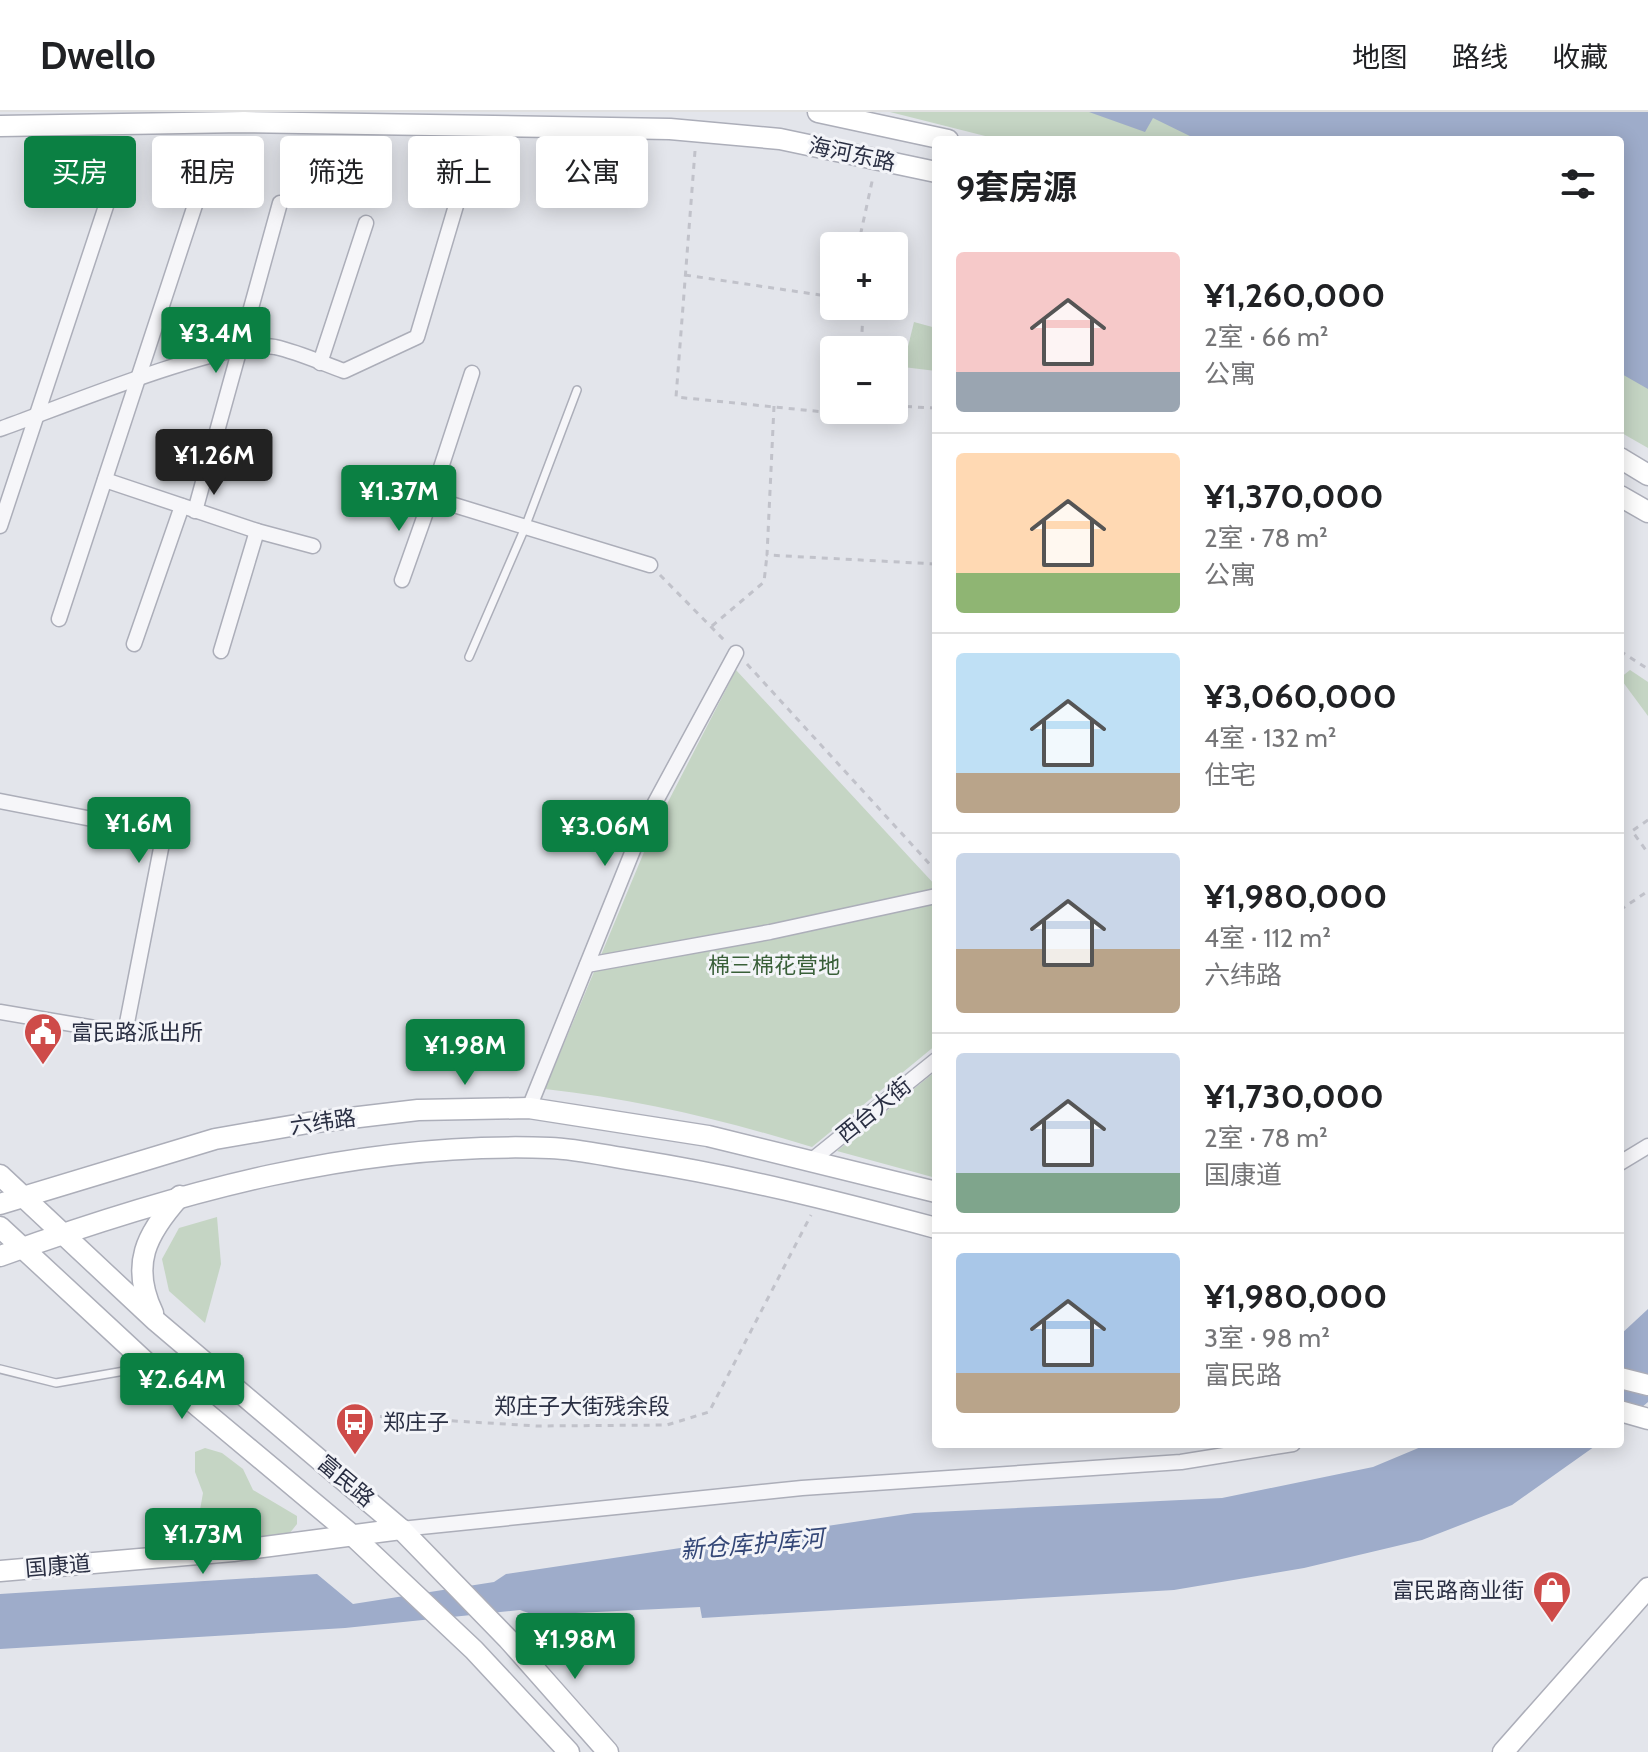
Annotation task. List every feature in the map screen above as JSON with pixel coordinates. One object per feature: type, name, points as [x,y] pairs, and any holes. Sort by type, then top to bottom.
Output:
[{"type":"main road","name":"海河东路","points":[[818,112],[932,137]]},
{"type":"main road","name":"海河东路","points":[[0,126],[244,122],[538,125],[696,132],[780,139],[932,171]]},
{"type":"main road","points":[[1624,460],[1648,475]]},
{"type":"main road","points":[[1624,498],[1648,512]]},
{"type":"main road","name":"六纬路","points":[[0,1204],[21,1195],[215,1139],[308,1123],[418,1110],[529,1108],[708,1136],[932,1191]]},
{"type":"main road","name":"六纬路","points":[[22,1248],[62,1232],[180,1195],[338,1161],[463,1148],[553,1148],[701,1170],[932,1227]]},
{"type":"main road","name":"富民路","points":[[0,1175],[156,1321],[401,1529],[508,1639],[608,1752]]},
{"type":"main road","points":[[156,1321],[142,1291],[140,1268],[154,1230],[180,1195]]},
{"type":"main road","name":"富民路","points":[[0,1227],[151,1367],[399,1578],[474,1650],[569,1752]]},
{"type":"main road","points":[[0,1256],[22,1248]]},
{"type":"main road","points":[[1624,1379],[1648,1385]]},
{"type":"main road","points":[[1624,1412],[1648,1419]]},
{"type":"main road","name":"国康道","points":[[0,1571],[233,1551],[401,1529]]},
{"type":"main road","points":[[1503,1752],[1648,1588]]},
{"type":"street","points":[[134,644],[188,508],[241,349],[280,203]]},
{"type":"street","points":[[0,526],[105,208]]},
{"type":"street","points":[[59,619],[194,208]]},
{"type":"street","points":[[0,429],[184,363],[241,349],[273,346],[344,371],[417,337],[455,208]]},
{"type":"street","points":[[320,363],[366,223]]},
{"type":"street","points":[[402,580],[472,373]]},
{"type":"street","points":[[105,480],[257,531],[313,546]]},
{"type":"street","points":[[431,498],[524,530],[650,565]]},
{"type":"street","points":[[221,651],[257,531]]},
{"type":"street","points":[[529,1108],[644,823],[736,653]]},
{"type":"street","points":[[0,801],[164,833],[125,1033],[0,1012]]},
{"type":"street","points":[[587,965],[770,932],[932,897]]},
{"type":"street","name":"西台大街","points":[[812,1160],[932,1063]]},
{"type":"street","points":[[1624,1161],[1648,1146]]},
{"type":"street","points":[[401,1529],[802,1488],[1181,1462],[1268,1448]]},
{"type":"lane","points":[[469,657],[524,530],[577,390]]},
{"type":"lane","points":[[0,1369],[56,1383],[151,1367]]},
{"type":"path","points":[[696,132],[676,397],[820,410]]},
{"type":"path","points":[[861,232],[877,158]]},
{"type":"path","points":[[685,275],[820,295]]},
{"type":"path","points":[[712,626],[764,582],[774,406]]},
{"type":"path","points":[[908,407],[932,408]]},
{"type":"path","points":[[767,555],[932,564]]},
{"type":"path","points":[[650,565],[712,626],[932,867]]},
{"type":"path","points":[[1624,654],[1648,669]]},
{"type":"path","points":[[1648,820],[1632,831],[1648,853]]},
{"type":"path","points":[[1624,907],[1648,891]]},
{"type":"path","name":"郑庄子大街残余段","points":[[356,1415],[552,1426],[667,1425],[709,1412],[820,1198]]},
{"type":"green space","points":[[890,112],[1648,112],[1648,448],[1624,434],[1624,136],[985,136]]},
{"type":"green space","points":[[914,322],[932,327],[932,371],[908,368],[908,347]]},
{"type":"green space","name":"棉三棉花营地","points":[[736,670],[932,882],[932,1048],[812,1147],[680,1112],[613,1098],[545,1089],[652,833]]},
{"type":"green space","points":[[1630,670],[1648,682],[1648,716],[1624,683],[1624,675]]},
{"type":"green space","points":[[932,1074],[932,1177],[837,1151]]},
{"type":"green space","points":[[217,1217],[221,1264],[205,1323],[169,1291],[162,1259],[179,1228]]},
{"type":"green space","points":[[205,1448],[222,1453],[243,1469],[253,1490],[297,1516],[297,1524],[289,1534],[217,1541],[200,1510],[203,1493],[195,1472],[195,1452]]},
{"type":"water","points":[[1089,112],[1648,112],[1648,389],[1624,375],[1624,136],[1190,136],[1153,118],[1145,132]]},
{"type":"water","points":[[1648,1309],[1648,1402],[1624,1423],[1624,1331]]},
{"type":"water","name":"新仓库护库河","points":[[1418,1448],[1592,1448],[1512,1505],[1422,1540],[1304,1568],[1174,1590],[702,1618],[700,1607],[534,1615],[520,1610],[345,1628],[0,1649],[0,1594],[317,1574],[353,1604],[494,1582],[506,1574],[914,1513],[1222,1498],[1373,1467]]},
{"type":"place","name":"富民路派出所","points":[[43,1066]]},
{"type":"place","name":"郑庄子","points":[[355,1456]]},
{"type":"place","name":"富民路商业街","points":[[1552,1624]]}]
